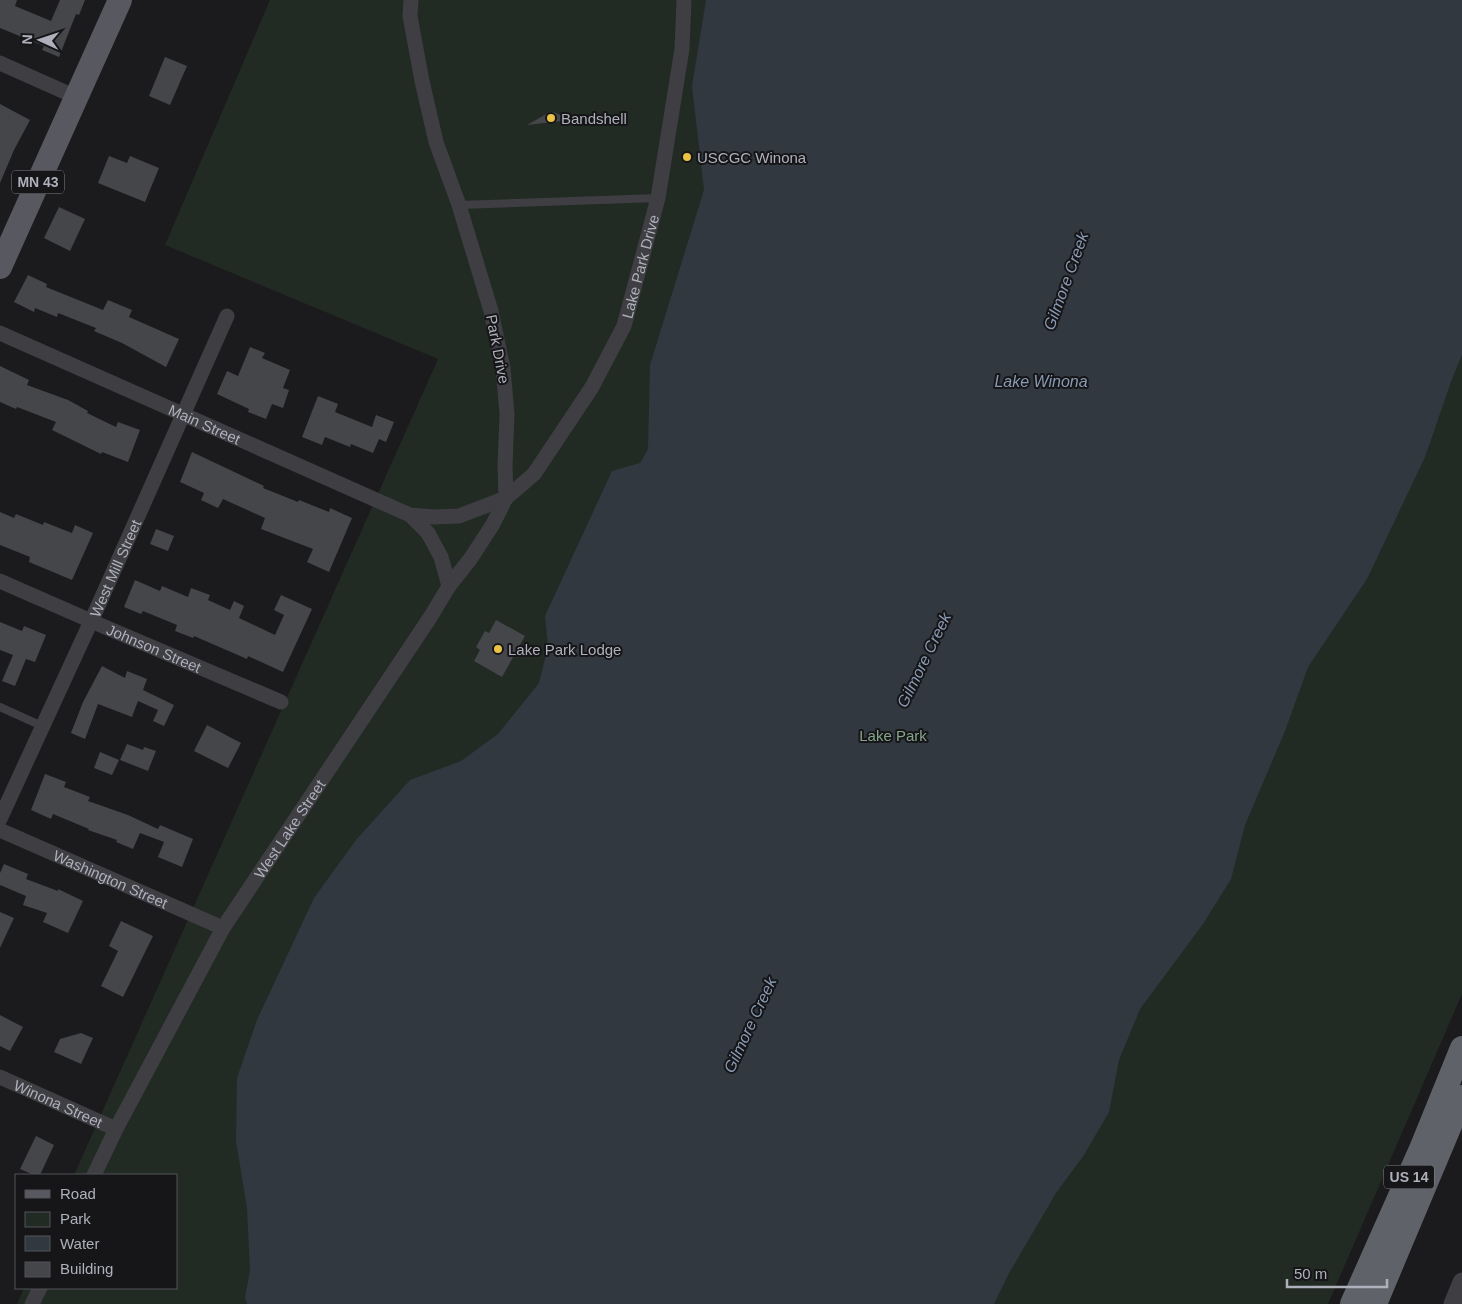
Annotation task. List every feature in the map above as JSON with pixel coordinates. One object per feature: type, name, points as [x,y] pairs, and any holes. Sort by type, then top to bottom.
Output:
[{"type":"highway","name":"US 14","points":[[1352,1304],[1421,1149],[1462,1048]]},
{"type":"highway","name":"US 14","points":[[1375,1304],[1462,1097]]},
{"type":"main road","name":"MN 43","points":[[0,267],[120,0]]},
{"type":"street","name":"Park Drive","points":[[411,0],[410,16],[436,142],[459,205],[491,311],[503,368],[508,414],[505,466],[506,498]]},
{"type":"street","name":"Lake Park Drive","points":[[506,498],[534,474],[592,387],[624,326],[658,198],[682,48],[684,0]]},
{"type":"street","points":[[0,63],[76,97]]},
{"type":"street","name":"West Mill Street","points":[[0,819],[227,316]]},
{"type":"street","name":"Main Street","points":[[0,334],[410,515],[434,517],[459,516],[506,498]]},
{"type":"street","name":"West Lake Street","points":[[94,1174],[116,1129],[223,928],[426,624],[449,586],[471,558],[493,524],[506,498]]},
{"type":"street","name":"Main Street","points":[[410,515],[428,533],[441,558],[449,586]]},
{"type":"street","name":"Johnson Street","points":[[0,581],[281,702]]},
{"type":"street","name":"Washington Street","points":[[0,830],[223,928]]},
{"type":"street","name":"Winona Street","points":[[0,1077],[116,1129]]},
{"type":"street","points":[[1453,1304],[1462,1282]]},
{"type":"street","points":[[32,1304],[40,1289]]},
{"type":"lane","points":[[459,205],[658,198]]},
{"type":"lane","points":[[0,707],[42,726]]},
{"type":"green space","name":"Lake Winona","points":[[270,0],[1462,0],[1462,994],[1328,1304],[17,1304],[24,1289],[178,1289],[178,1174],[74,1174],[438,359],[165,245]]},
{"type":"water","name":"Lake Winona","points":[[706,0],[1462,0],[1462,355],[1425,457],[1367,579],[1308,667],[1285,731],[1245,825],[1231,879],[1203,924],[1140,1009],[1119,1060],[1109,1112],[1084,1155],[1056,1193],[1008,1275],[994,1304],[247,1304],[245,1298],[250,1270],[247,1208],[236,1141],[237,1078],[257,1020],[314,898],[356,840],[410,780],[461,761],[498,734],[539,683],[548,647],[545,616],[612,471],[640,463],[648,449],[650,365],[704,190],[692,86]]},
{"type":"building","points":[[0,0],[17,0],[15,6],[51,21],[60,0],[85,0],[79,15],[76,14],[59,57],[42,50],[44,46],[0,28]]},
{"type":"building","points":[[165,57],[187,66],[170,105],[149,96]]},
{"type":"building","points":[[0,104],[30,120],[14,150],[0,183]]},
{"type":"building","name":"Bandshell","points":[[550,112],[570,120],[527,125]]},
{"type":"building","points":[[109,156],[127,163],[130,156],[159,168],[145,202],[98,183]]},
{"type":"building","points":[[59,207],[85,219],[70,251],[44,238]]},
{"type":"building","points":[[28,275],[47,284],[46,287],[103,310],[108,300],[132,310],[129,317],[179,339],[166,367],[122,343],[94,331],[96,328],[58,313],[57,317],[35,308],[34,312],[14,302]]},
{"type":"building","points":[[250,347],[265,353],[262,358],[290,370],[283,388],[289,390],[283,408],[272,404],[266,419],[248,412],[249,409],[217,394],[227,371],[238,376]]},
{"type":"building","points":[[0,366],[29,380],[27,385],[68,400],[88,411],[87,413],[116,427],[118,422],[140,430],[128,462],[102,452],[101,454],[52,430],[56,422],[0,402]]},
{"type":"building","points":[[318,396],[338,404],[335,412],[372,427],[376,415],[394,422],[386,442],[379,439],[373,453],[351,444],[350,447],[325,437],[322,445],[302,437]]},
{"type":"building","points":[[192,452],[264,486],[263,488],[329,512],[330,508],[352,518],[329,572],[307,562],[313,549],[261,529],[265,518],[223,499],[218,508],[201,500],[204,493],[180,482]]},
{"type":"building","points":[[0,512],[14,518],[16,514],[43,525],[44,522],[72,533],[75,525],[93,533],[72,580],[29,562],[30,557],[0,545]]},
{"type":"building","points":[[156,529],[174,536],[168,551],[150,544]]},
{"type":"building","points":[[135,580],[160,591],[162,586],[188,597],[191,588],[210,595],[208,600],[230,610],[234,601],[244,606],[239,618],[275,635],[284,615],[274,610],[281,595],[312,609],[283,672],[248,656],[247,659],[194,636],[193,638],[175,631],[177,625],[143,611],[141,614],[124,607]]},
{"type":"building","name":"Lake Park Lodge","points":[[496,620],[525,636],[502,677],[474,661],[480,650],[476,647],[485,631],[489,633]]},
{"type":"building","points":[[0,622],[22,631],[24,626],[46,635],[35,662],[26,659],[15,686],[2,681],[13,655],[0,650]]},
{"type":"building","points":[[102,666],[125,678],[127,671],[147,679],[143,690],[174,705],[164,726],[153,721],[158,710],[138,701],[132,717],[98,704],[85,739],[71,733],[83,702]]},
{"type":"building","points":[[207,725],[241,743],[228,768],[194,751]]},
{"type":"building","points":[[127,744],[143,750],[144,747],[156,751],[148,771],[120,760]]},
{"type":"building","points":[[100,752],[119,760],[112,775],[94,768]]},
{"type":"building","points":[[45,774],[66,782],[64,787],[90,797],[88,801],[128,815],[158,829],[160,825],[193,839],[182,867],[158,857],[164,842],[140,833],[133,849],[116,842],[117,840],[88,830],[53,814],[51,819],[31,810]]},
{"type":"building","points":[[4,864],[28,874],[26,879],[58,891],[58,889],[83,901],[68,933],[43,922],[47,913],[23,905],[26,896],[0,885],[0,873]]},
{"type":"building","points":[[0,912],[14,918],[0,948]]},
{"type":"building","points":[[121,921],[153,936],[123,997],[101,986],[118,951],[109,946]]},
{"type":"building","points":[[0,1015],[23,1027],[10,1051],[0,1046]]},
{"type":"building","points":[[81,1033],[93,1038],[81,1064],[54,1052],[60,1039]]},
{"type":"building","points":[[36,1136],[54,1145],[40,1174],[32,1174],[20,1169]]},
{"type":"place","name":"Bandshell","points":[[551,118]]},
{"type":"place","name":"USCGC Winona","points":[[687,157]]},
{"type":"place","name":"Lake Park Lodge","points":[[498,649]]},
{"type":"water label","name":"Gilmore Creek","points":[[1066,281]]},
{"type":"water label","name":"Gilmore Creek","points":[[924,660]]},
{"type":"water label","name":"Gilmore Creek","points":[[750,1025]]},
{"type":"park label","name":"Lake Park","points":[[893,735]]}]
